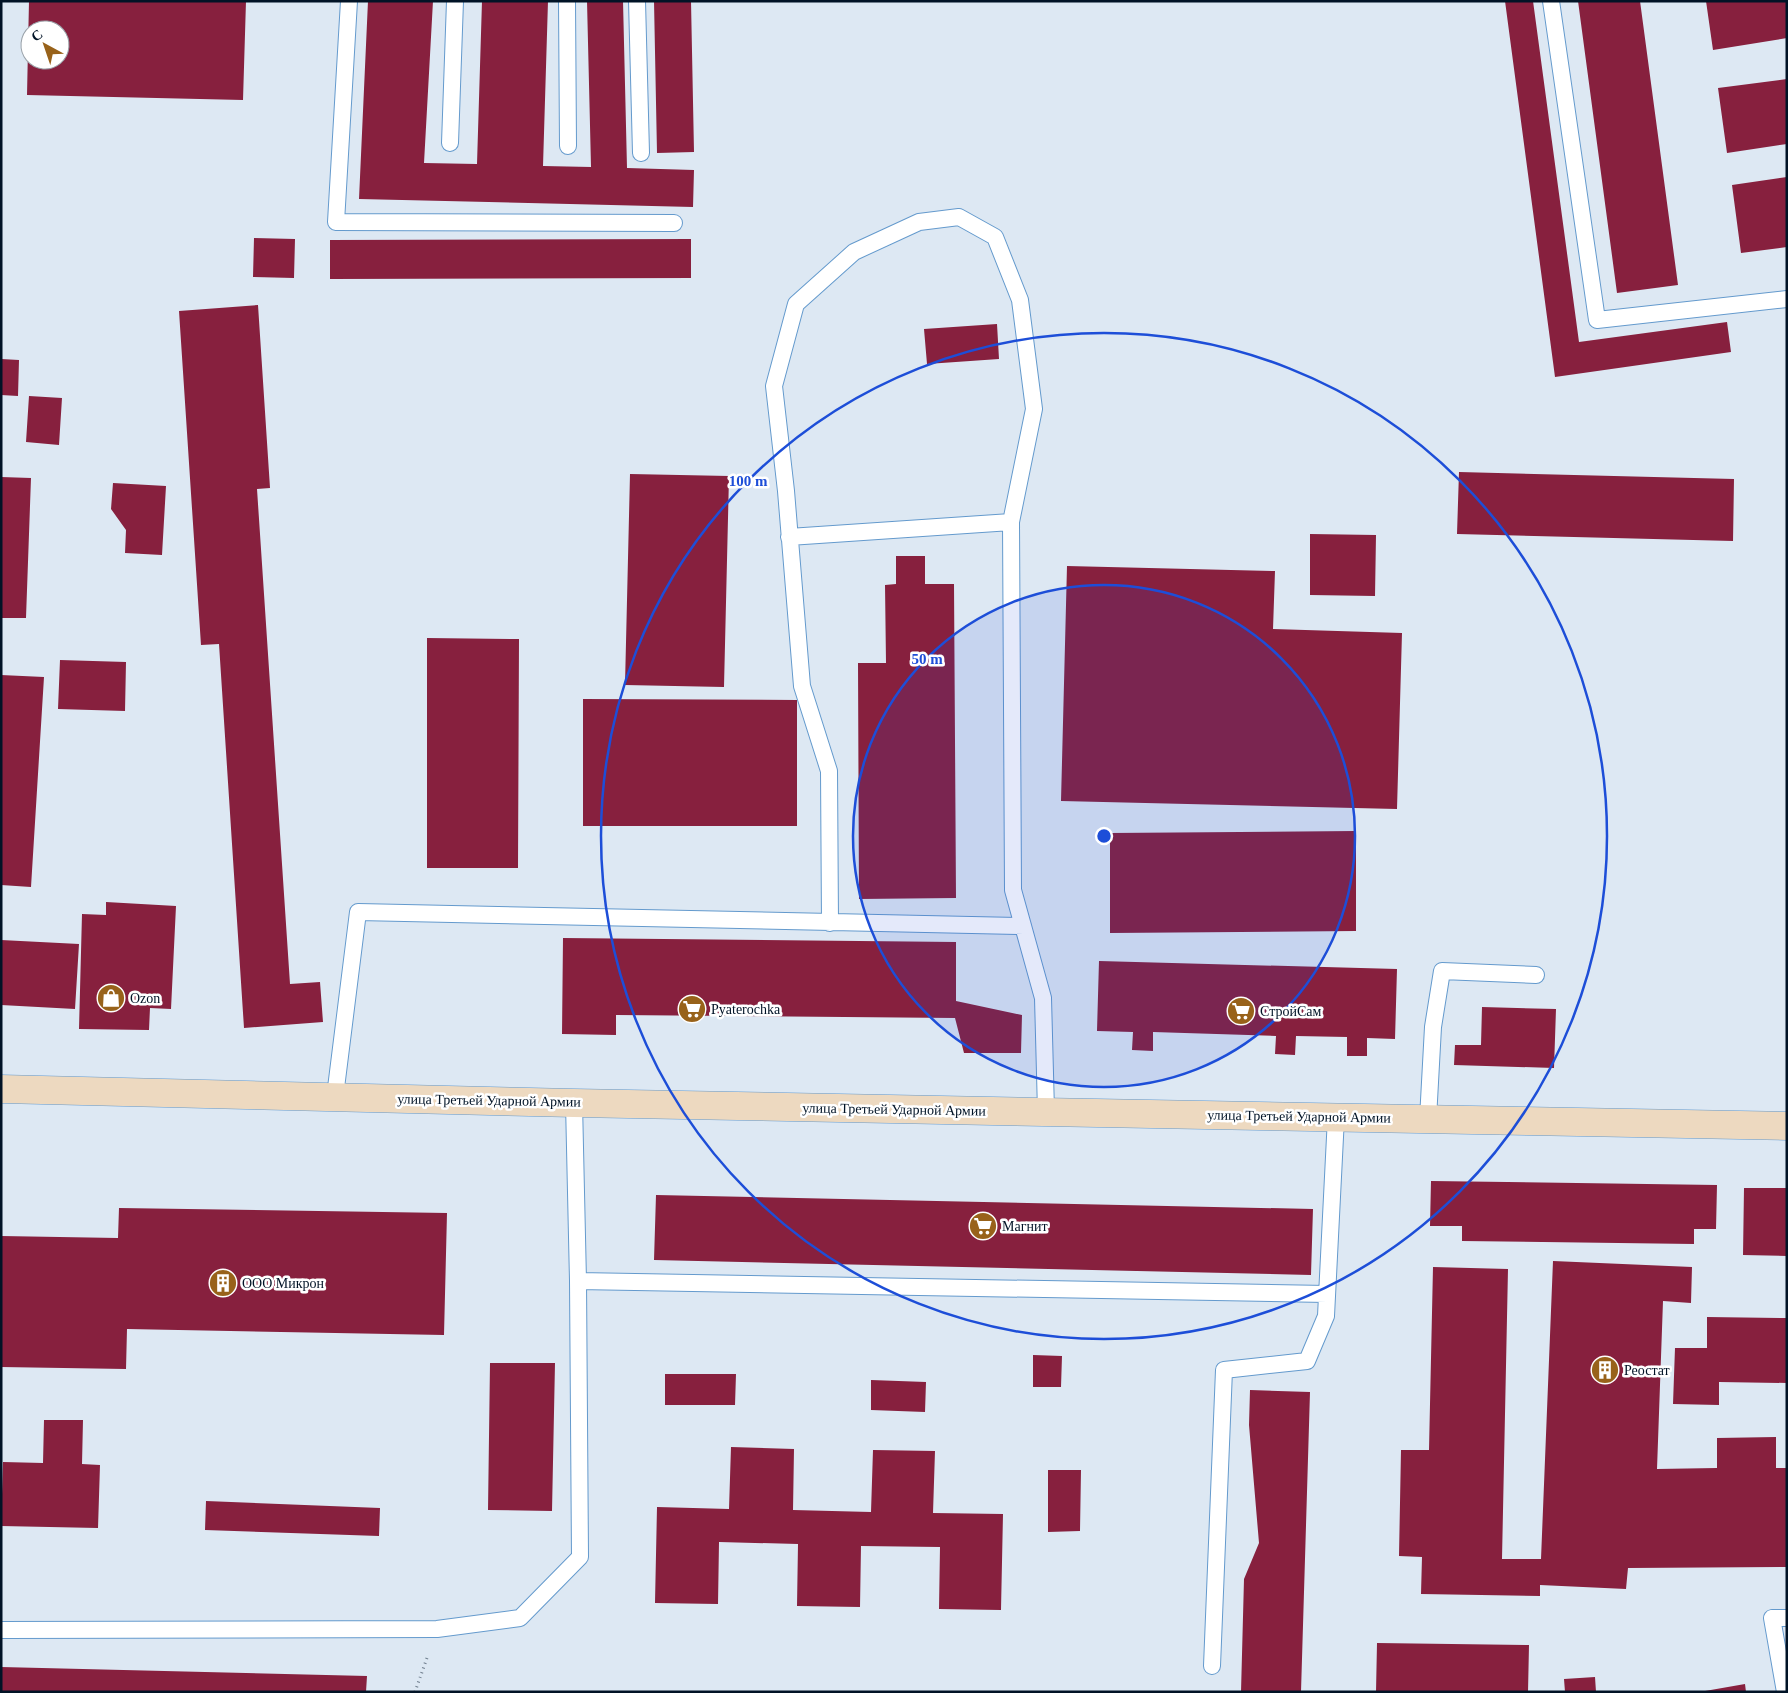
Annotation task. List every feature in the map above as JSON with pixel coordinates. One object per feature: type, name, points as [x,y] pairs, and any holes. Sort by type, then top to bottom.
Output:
[{"type":"main road","name":"улица Третьей Ударной Армии","points":[[1,1089],[1787,1126]]},
{"type":"lane","points":[[349,1],[336,222],[674,223]]},
{"type":"lane","points":[[450,143],[455,1]]},
{"type":"lane","points":[[567,1],[568,146]]},
{"type":"lane","points":[[637,1],[641,153]]},
{"type":"lane","points":[[1551,1],[1597,320],[1787,299]]},
{"type":"lane","points":[[830,923],[829,771],[802,686],[774,386],[796,304],[854,252],[919,222],[959,217],[995,237],[1020,300],[1034,409],[1011,522],[1013,890],[1043,998],[1046,1111]]},
{"type":"lane","points":[[789,537],[1011,522]]},
{"type":"lane","points":[[335,1096],[358,912],[1023,926]]},
{"type":"lane","points":[[1428,1119],[1433,1026],[1442,971],[1536,975]]},
{"type":"lane","points":[[1,1630],[437,1629],[520,1618],[580,1557],[578,1281],[574,1102]]},
{"type":"lane","points":[[1212,1666],[1224,1370],[1307,1361],[1326,1316],[1336,1117]]},
{"type":"lane","points":[[578,1281],[1327,1294]]},
{"type":"lane","points":[[1785,1692],[1772,1618],[1787,1618]]},
{"type":"path","points":[[415,1692],[437,1629]]},
{"type":"building","points":[[29,1],[246,1],[243,100],[27,95],[28,70],[70,70],[70,20],[29,20]]},
{"type":"building","points":[[368,1],[433,1],[424,163],[477,164],[482,1],[548,1],[543,166],[591,167],[587,1],[623,1],[627,168],[694,170],[693,207],[359,199]]},
{"type":"building","points":[[654,1],[691,1],[694,152],[657,153]]},
{"type":"building","points":[[1505,1],[1533,1],[1579,342],[1727,322],[1731,352],[1555,377]]},
{"type":"building","points":[[1578,1],[1640,1],[1678,285],[1617,293]]},
{"type":"building","points":[[1706,1],[1787,1],[1787,38],[1713,50]]},
{"type":"building","points":[[1787,79],[1787,144],[1727,153],[1718,88]]},
{"type":"building","points":[[1787,177],[1787,247],[1741,253],[1732,185]]},
{"type":"building","points":[[254,238],[295,239],[294,278],[253,277]]},
{"type":"building","points":[[691,239],[691,278],[330,279],[330,240]]},
{"type":"building","points":[[258,305],[270,488],[257,489],[290,984],[320,982],[323,1022],[244,1028],[219,644],[201,645],[179,311]]},
{"type":"building","points":[[997,324],[999,359],[927,364],[924,329]]},
{"type":"building","points":[[1,359],[19,360],[18,396],[1,395]]},
{"type":"building","points":[[29,396],[62,398],[59,445],[26,442]]},
{"type":"building","points":[[1459,472],[1734,479],[1733,541],[1457,534]]},
{"type":"building","points":[[630,474],[729,476],[724,687],[625,685]]},
{"type":"building","points":[[1,477],[31,478],[26,618],[1,618]]},
{"type":"building","points":[[113,483],[166,486],[162,555],[125,553],[126,530],[111,509]]},
{"type":"building","points":[[1310,534],[1376,535],[1375,596],[1310,595]]},
{"type":"building","points":[[896,556],[925,556],[925,584],[954,584],[956,898],[859,899],[858,663],[886,663],[885,585],[896,584]]},
{"type":"building","points":[[1067,566],[1275,571],[1273,629],[1402,633],[1397,809],[1061,801]]},
{"type":"building","points":[[427,638],[519,639],[518,868],[427,868]]},
{"type":"building","points":[[60,660],[126,662],[125,711],[58,709]]},
{"type":"building","points":[[1,675],[44,677],[31,887],[1,885]]},
{"type":"building","points":[[583,699],[797,700],[797,826],[583,826]]},
{"type":"building","points":[[1356,831],[1356,931],[1110,933],[1110,833]]},
{"type":"building","points":[[106,902],[176,906],[171,1009],[150,1008],[149,1030],[79,1029],[82,914],[106,915]]},
{"type":"building","points":[[563,938],[956,942],[956,1001],[1022,1015],[1021,1053],[964,1053],[955,1018],[616,1015],[616,1035],[562,1034]]},
{"type":"building","points":[[1,940],[79,944],[75,1009],[1,1005]]},
{"type":"building","points":[[1099,961],[1397,969],[1395,1039],[1367,1038],[1367,1056],[1347,1056],[1347,1037],[1296,1036],[1295,1055],[1275,1054],[1276,1036],[1153,1032],[1153,1051],[1132,1050],[1133,1032],[1097,1031]]},
{"type":"building","points":[[1482,1007],[1556,1009],[1554,1068],[1454,1065],[1455,1045],[1481,1045]]},
{"type":"building","points":[[1431,1181],[1717,1185],[1716,1229],[1694,1229],[1694,1244],[1462,1241],[1462,1226],[1430,1226]]},
{"type":"building","points":[[1744,1188],[1787,1188],[1787,1256],[1743,1255]]},
{"type":"building","points":[[656,1195],[1313,1209],[1311,1275],[654,1260]]},
{"type":"building","name":"ООО Микрон","points":[[119,1208],[447,1213],[444,1335],[127,1329],[126,1369],[1,1367],[1,1236],[118,1238]]},
{"type":"building","name":"Реостат","points":[[1553,1261],[1692,1267],[1691,1303],[1663,1301],[1657,1469],[1717,1468],[1717,1438],[1776,1437],[1776,1468],[1787,1468],[1787,1567],[1628,1568],[1626,1589],[1540,1585],[1540,1596],[1421,1594],[1422,1557],[1399,1556],[1401,1450],[1429,1450],[1433,1267],[1508,1269],[1502,1559],[1541,1559]]},
{"type":"building","points":[[1707,1317],[1787,1318],[1787,1383],[1719,1382],[1719,1405],[1673,1404],[1675,1348],[1707,1348]]},
{"type":"building","points":[[1033,1355],[1062,1356],[1061,1387],[1033,1387]]},
{"type":"building","points":[[490,1363],[555,1363],[552,1511],[488,1510]]},
{"type":"building","points":[[665,1374],[736,1374],[735,1405],[665,1405]]},
{"type":"building","points":[[871,1380],[926,1382],[925,1412],[871,1410]]},
{"type":"building","points":[[1250,1390],[1310,1392],[1301,1692],[1241,1692],[1244,1579],[1259,1543],[1249,1425]]},
{"type":"building","points":[[44,1420],[83,1420],[82,1464],[100,1465],[98,1528],[1,1526],[3,1462],[43,1463]]},
{"type":"building","points":[[731,1447],[794,1449],[793,1510],[871,1512],[873,1450],[935,1451],[933,1513],[1003,1514],[1001,1610],[939,1609],[940,1547],[861,1546],[860,1607],[797,1606],[798,1544],[719,1542],[718,1604],[655,1603],[657,1507],[729,1509]]},
{"type":"building","points":[[1048,1470],[1081,1470],[1080,1531],[1048,1532]]},
{"type":"building","points":[[206,1501],[380,1508],[379,1536],[205,1530]]},
{"type":"building","points":[[1377,1643],[1529,1645],[1528,1692],[1376,1692]]},
{"type":"building","points":[[1,1667],[367,1676],[366,1692],[1,1692]]},
{"type":"building","points":[[1595,1677],[1596,1692],[1565,1692],[1564,1679]]},
{"type":"building","points":[[1745,1684],[1746,1692],[1705,1692],[1705,1691]]},
{"type":"place","name":"Ozon","points":[[111,998]]},
{"type":"place","name":"Pyaterochka","points":[[692,1009]]},
{"type":"place","name":"СтройСам","points":[[1241,1011]]},
{"type":"place","name":"Магнит","points":[[983,1226]]},
{"type":"place","name":"ООО Микрон","points":[[223,1283]]},
{"type":"place","name":"Реостат","points":[[1605,1370]]}]
